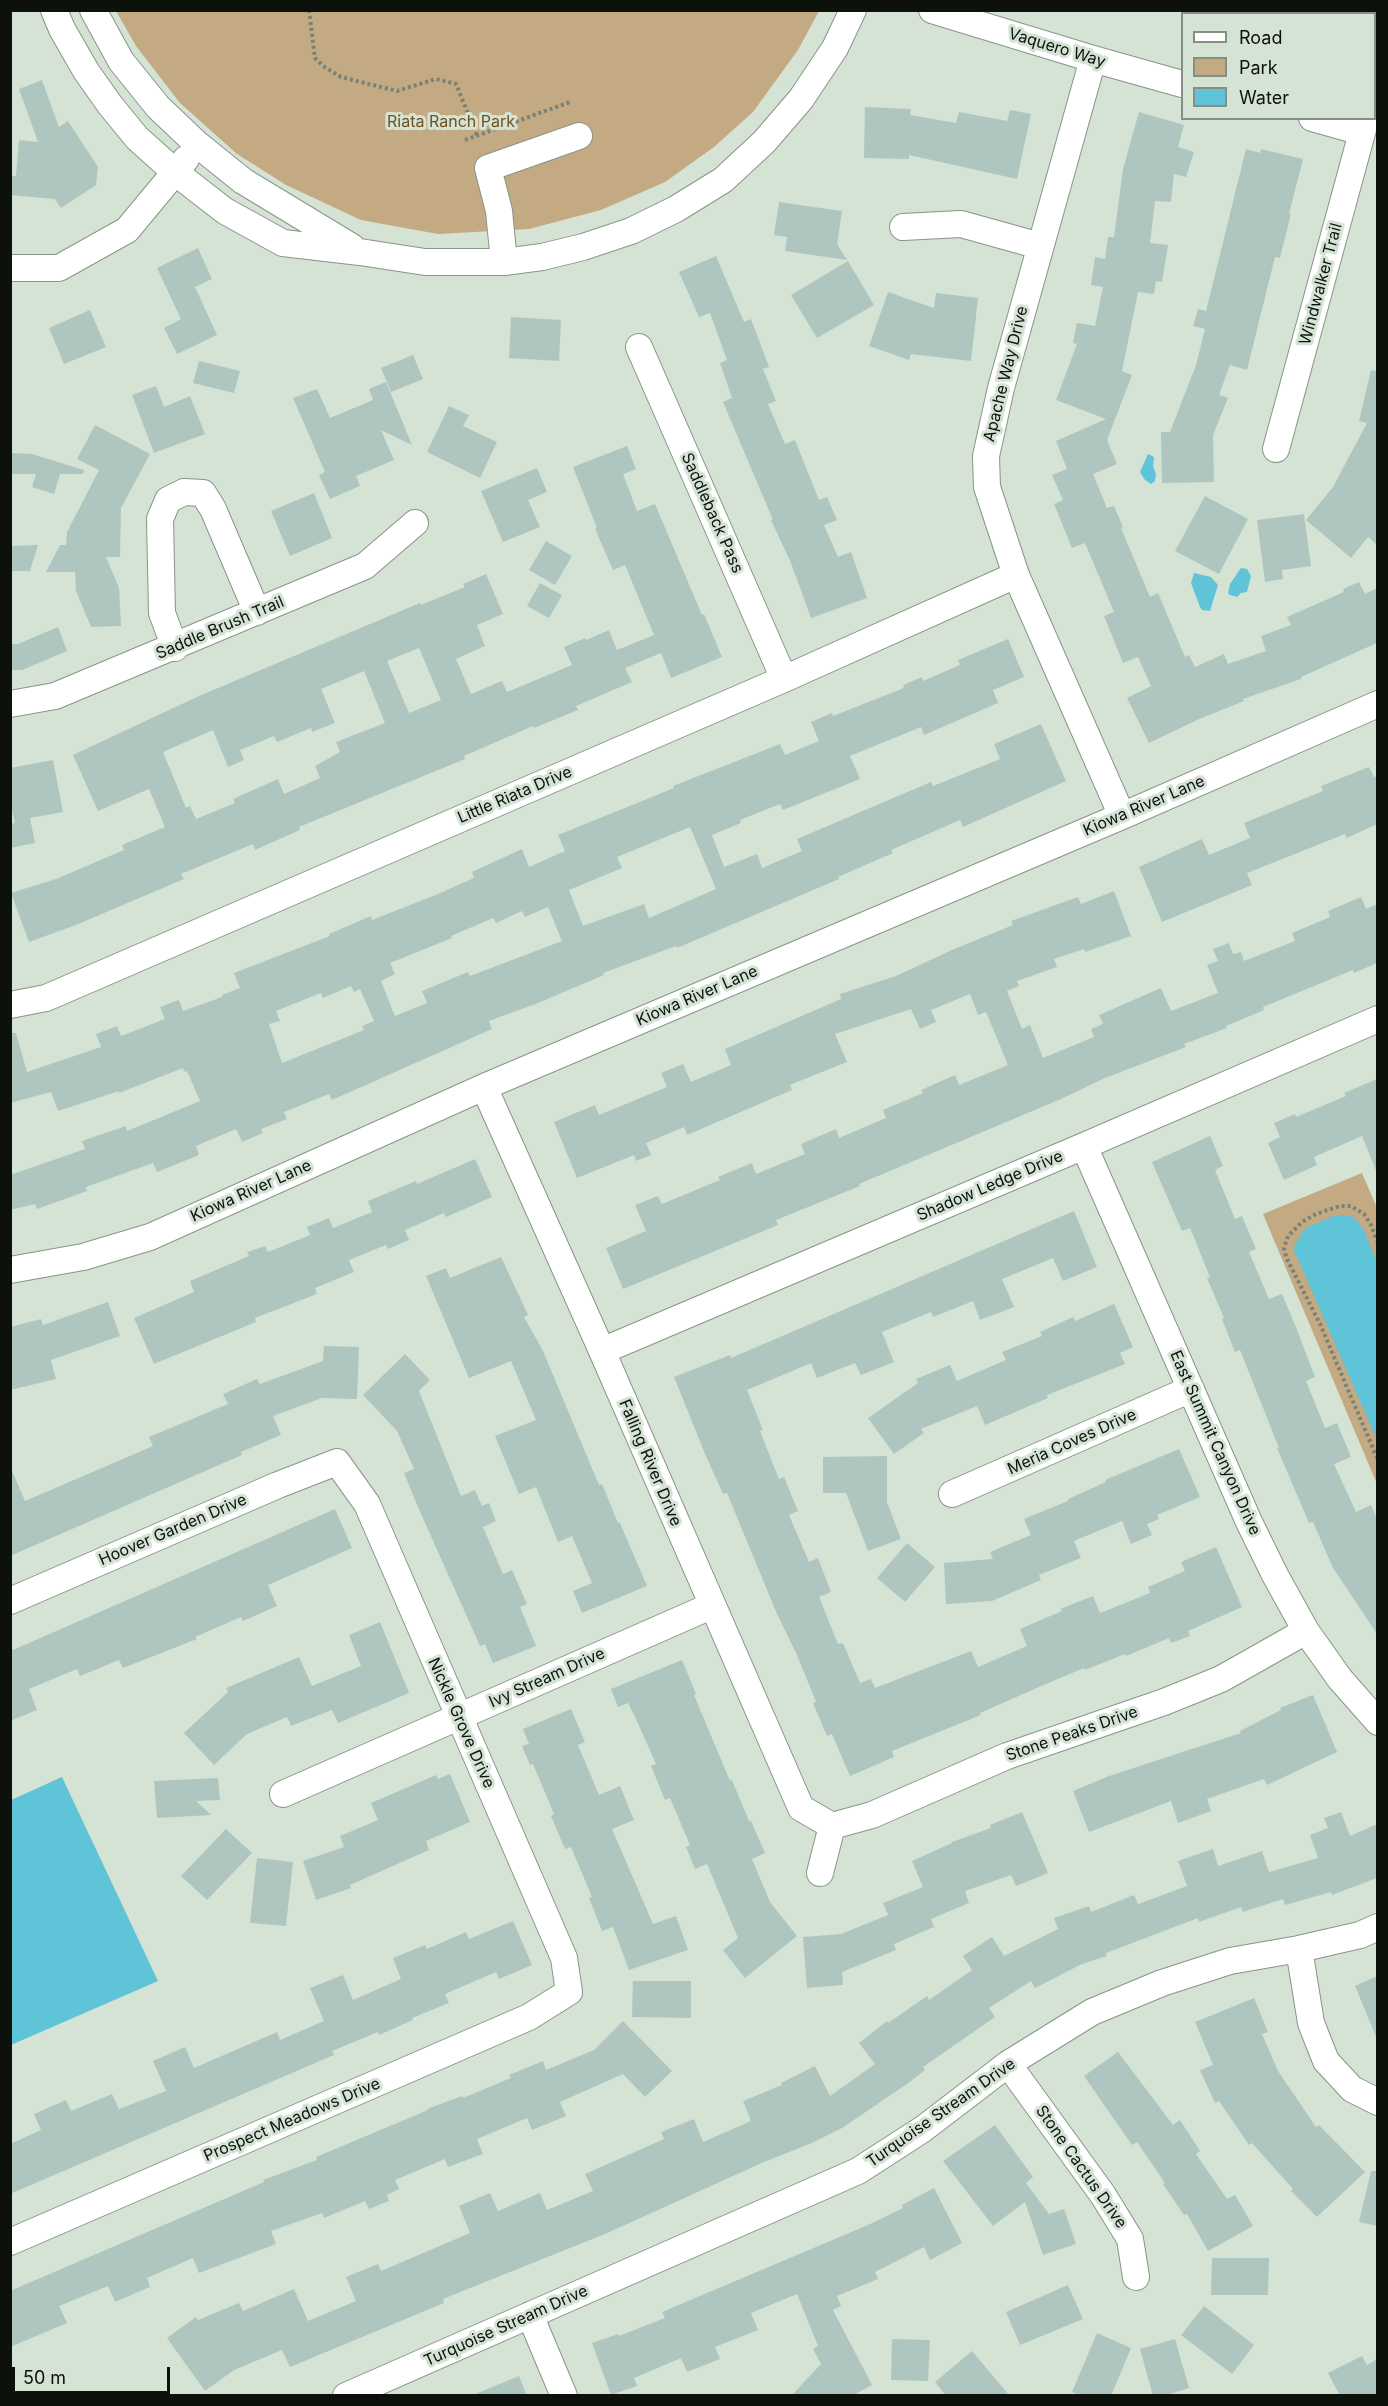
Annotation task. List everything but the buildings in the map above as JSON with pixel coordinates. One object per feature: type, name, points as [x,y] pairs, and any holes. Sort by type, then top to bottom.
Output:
[{"type":"street","points":[[54,10],[86,71],[137,138],[225,212],[283,243],[425,262],[504,262],[553,255],[631,231],[675,209],[723,180],[764,142],[801,99],[835,48],[853,10]]},
{"type":"street","points":[[93,10],[121,61],[158,107],[197,144],[243,181],[360,252]]},
{"type":"street","name":"Vaquero Way","points":[[932,10],[1181,84]]},
{"type":"street","name":"Apache Way Drive","points":[[1093,59],[1000,388],[986,456],[987,487],[1016,574],[1122,816]]},
{"type":"street","points":[[1327,120],[1364,125]]},
{"type":"street","name":"Windwalker Trail","points":[[1276,449],[1364,125]]},
{"type":"street","points":[[504,262],[499,211],[488,168],[579,136]]},
{"type":"street","points":[[10,267],[58,268],[127,230],[176,173],[197,144]]},
{"type":"street","points":[[903,227],[961,224],[1040,246]]},
{"type":"street","name":"Saddleback Pass","points":[[639,347],[784,679]]},
{"type":"street","points":[[175,648],[162,613],[160,519],[168,500],[184,492],[203,493],[213,509],[257,612]]},
{"type":"street","name":"Saddle Brush Trail","points":[[10,704],[56,696],[175,648],[365,566],[415,523]]},
{"type":"street","name":"Little Riata Drive","points":[[10,1005],[46,998],[784,679],[1016,574]]},
{"type":"street","name":"Kiowa River Lane","points":[[10,1270],[83,1257],[150,1237],[484,1087],[1122,816],[1377,704]]},
{"type":"street","name":"Shadow Ledge Drive","points":[[602,1351],[1377,1019]]},
{"type":"street","name":"Falling River Drive","points":[[484,1087],[801,1808],[832,1826]]},
{"type":"street","name":"East Summit Canyon Drive","points":[[1084,1146],[1249,1522],[1275,1575],[1306,1631],[1340,1679],[1377,1722]]},
{"type":"street","name":"Meria Coves Drive","points":[[952,1494],[1191,1389]]},
{"type":"street","name":"Hoover Garden Drive","points":[[10,1601],[278,1485],[337,1462]]},
{"type":"street","name":"Nickle Grove Drive","points":[[337,1462],[367,1504],[564,1958],[569,1992]]},
{"type":"street","name":"Ivy Stream Drive","points":[[284,1794],[711,1606]]},
{"type":"street","name":"Stone Peaks Drive","points":[[832,1826],[872,1815],[1006,1756],[1164,1702],[1221,1679],[1306,1631]]},
{"type":"street","points":[[820,1873],[832,1826]]},
{"type":"street","name":"Turquoise Stream Drive","points":[[346,2396],[858,2171],[923,2129],[1008,2064],[1092,2012],[1162,1983],[1230,1961],[1360,1935],[1377,1927]]},
{"type":"street","points":[[1299,1949],[1311,2023],[1326,2061],[1352,2089],[1377,2102]]},
{"type":"street","name":"Prospect Meadows Drive","points":[[10,2241],[529,2017],[569,1992]]},
{"type":"street","name":"Stone Cactus Drive","points":[[1008,2064],[1104,2195],[1130,2239],[1136,2277]]},
{"type":"street","points":[[530,2315],[564,2396]]},
{"type":"path","points":[[309,10],[315,58],[323,66],[341,77],[397,91],[436,79],[456,84],[477,136]]},
{"type":"path","points":[[465,140],[570,102]]},
{"type":"path","points":[[1377,1243],[1371,1225],[1364,1214],[1351,1206],[1340,1206],[1316,1214],[1302,1222],[1288,1236],[1284,1248],[1286,1257],[1324,1333],[1377,1460]]},
{"type":"green space","name":"Riata Ranch Park","points":[[116,11],[819,11],[798,50],[753,112],[714,147],[665,182],[601,210],[529,229],[438,234],[361,220],[286,185],[237,154],[180,103],[136,46]]},
{"type":"green space","points":[[1362,1173],[1377,1208],[1377,1484],[1263,1214]]},
{"type":"water","points":[[1148,454],[1154,457],[1153,466],[1156,474],[1155,481],[1151,484],[1140,472]]},
{"type":"water","points":[[1241,568],[1247,569],[1251,576],[1247,592],[1237,597],[1228,593],[1230,584]]},
{"type":"water","points":[[1194,573],[1211,577],[1218,585],[1210,611],[1202,610],[1200,607],[1191,583]]},
{"type":"water","points":[[1346,1215],[1355,1218],[1364,1230],[1377,1262],[1377,1440],[1293,1248],[1305,1228],[1334,1216]]},
{"type":"water","points":[[62,1777],[158,1981],[11,2045],[11,1800]]}]
